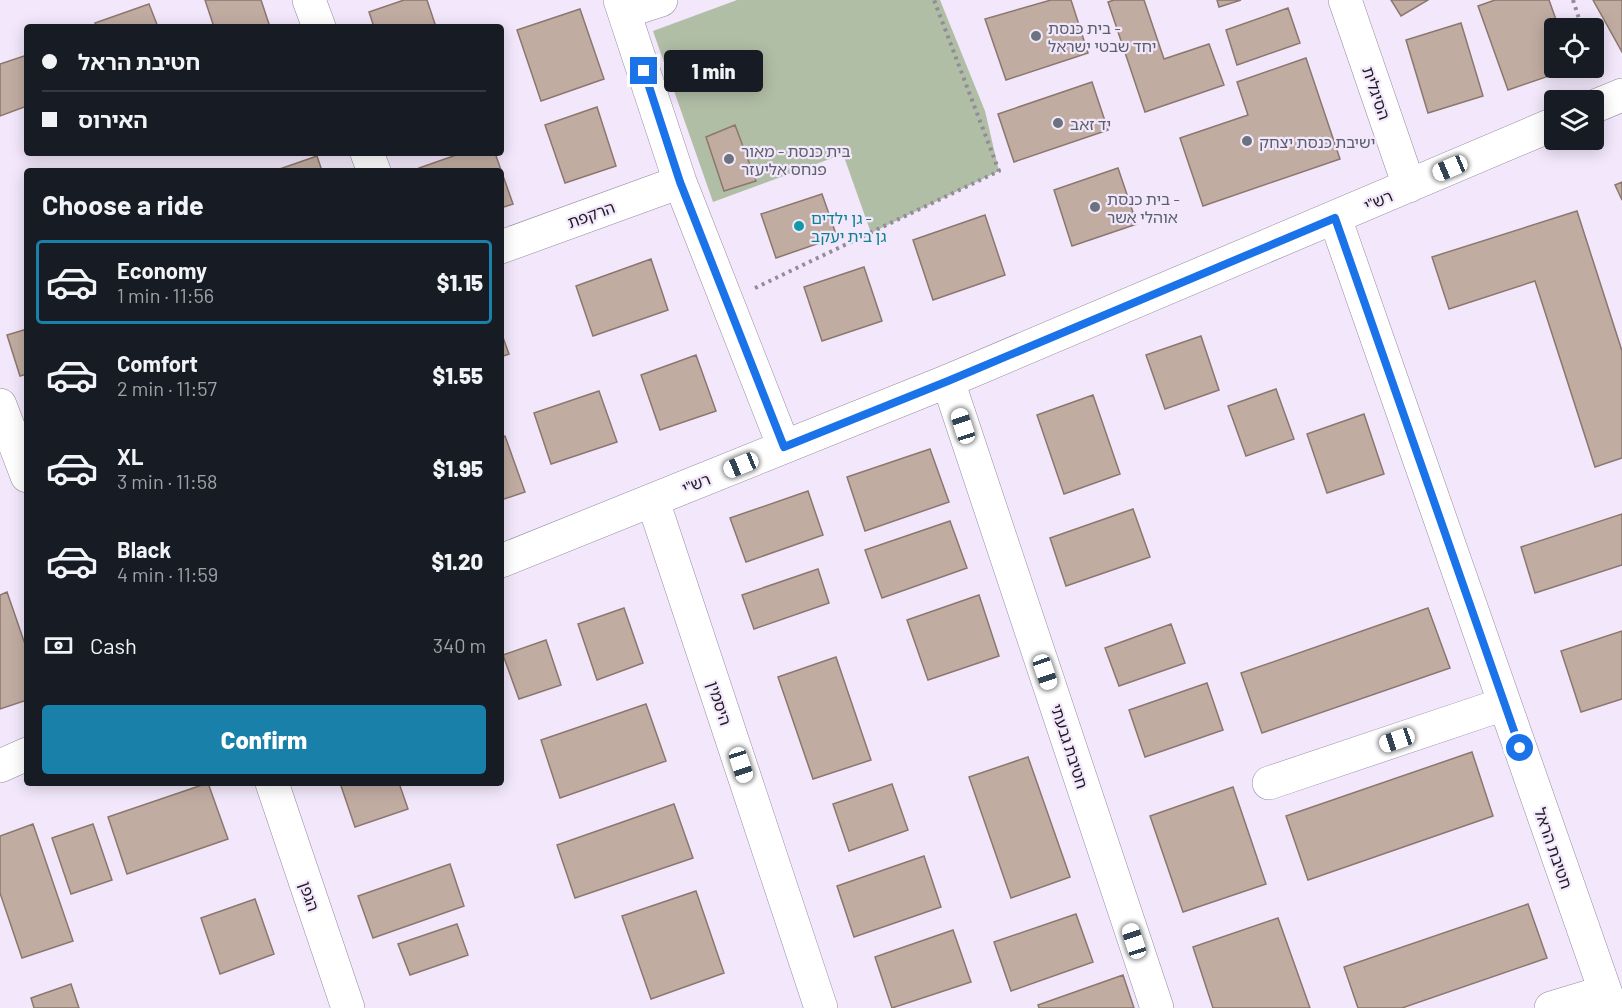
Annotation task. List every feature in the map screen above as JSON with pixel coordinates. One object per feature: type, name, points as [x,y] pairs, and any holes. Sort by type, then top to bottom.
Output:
[{"type":"street","points":[[309,0],[318,24]]},
{"type":"street","points":[[661,0],[622,6],[680,182],[784,447]]},
{"type":"street","name":"הסיגלית","points":[[1345,0],[1409,186]]},
{"type":"street","points":[[1604,102],[1622,95]]},
{"type":"street","name":"רש\"י","points":[[504,560],[948,381],[1544,128]]},
{"type":"street","name":"הרקפת","points":[[504,246],[680,182]]},
{"type":"street","name":"חטיבת הראל","points":[[1335,218],[1608,1000],[1551,1008]]},
{"type":"street","name":"חטיבת גבעתי","points":[[948,381],[1157,1008]]},
{"type":"street","points":[[0,405],[24,468]]},
{"type":"street","name":"היסמין","points":[[653,501],[821,1008]]},
{"type":"street","points":[[1269,783],[1504,704]]},
{"type":"street","points":[[0,766],[24,755]]},
{"type":"street","name":"הגפן","points":[[273,786],[348,1008]]},
{"type":"path","points":[[727,301],[999,171],[934,0]]},
{"type":"path","points":[[1573,0],[1579,18]]},
{"type":"green space","points":[[737,0],[940,0],[985,111],[999,171],[871,233],[843,154],[713,202],[653,31]]},
{"type":"building","points":[[205,0],[261,0],[269,24],[213,24]]},
{"type":"building","points":[[404,0],[427,0],[435,24],[373,24],[369,12]]},
{"type":"building","name":"בית כנסת - יחד שבטי ישראל","points":[[1051,0],[1071,0],[1088,53],[1006,80],[985,19]]},
{"type":"building","points":[[1144,0],[1164,59],[1209,44],[1224,85],[1145,112],[1108,2]]},
{"type":"building","points":[[1217,0],[1241,0],[1219,7]]},
{"type":"building","points":[[1391,0],[1428,0],[1401,16]]},
{"type":"building","points":[[1495,0],[1549,0],[1555,18],[1544,18],[1544,78],[1508,90],[1478,6]]},
{"type":"building","points":[[1593,0],[1622,0],[1622,52],[1604,18]]},
{"type":"building","points":[[149,4],[157,24],[95,24]]},
{"type":"building","points":[[1288,8],[1300,43],[1237,65],[1226,30]]},
{"type":"building","points":[[580,9],[604,79],[541,101],[517,30]]},
{"type":"building","points":[[1461,23],[1483,96],[1428,113],[1406,40]]},
{"type":"building","points":[[24,56],[24,107],[0,116],[0,64]]},
{"type":"building","points":[[1306,58],[1340,159],[1203,206],[1180,138],[1248,115],[1237,82]]},
{"type":"building","points":[[1092,82],[1108,130],[1014,162],[998,114]]},
{"type":"building","points":[[597,107],[616,166],[565,183],[545,125]]},
{"type":"building","points":[[735,125],[756,181],[724,191],[706,137]]},
{"type":"building","points":[[317,156],[321,168],[283,168]]},
{"type":"building","points":[[453,156],[496,156],[500,168],[419,168]]},
{"type":"building","name":"בית כנסת - אוהלי אשר","points":[[1118,168],[1137,224],[1072,246],[1054,190]]},
{"type":"building","points":[[504,178],[513,204],[504,207]]},
{"type":"building","points":[[1622,182],[1622,200],[1615,185]]},
{"type":"building","name":"גן ילדים - גן בית יעקב","points":[[822,194],[837,237],[776,258],[761,214]]},
{"type":"building","points":[[1577,211],[1622,351],[1622,458],[1595,467],[1535,281],[1449,309],[1432,257]]},
{"type":"building","points":[[985,215],[1005,275],[933,300],[913,240]]},
{"type":"building","points":[[651,259],[668,310],[593,336],[576,286]]},
{"type":"building","points":[[864,267],[882,321],[822,341],[804,287]]},
{"type":"building","points":[[24,330],[24,375],[20,376],[7,335]]},
{"type":"building","points":[[1201,336],[1219,390],[1165,409],[1146,355]]},
{"type":"building","points":[[504,340],[509,354],[504,356]]},
{"type":"building","points":[[696,355],[716,411],[660,430],[641,375]]},
{"type":"building","points":[[1276,389],[1294,439],[1246,456],[1228,406]]},
{"type":"building","points":[[599,391],[617,442],[551,464],[534,413]]},
{"type":"building","points":[[1093,395],[1120,474],[1064,494],[1037,415]]},
{"type":"building","points":[[1364,414],[1384,474],[1327,493],[1307,434]]},
{"type":"building","points":[[504,436],[525,492],[504,499]]},
{"type":"building","points":[[930,449],[949,502],[865,531],[847,477]]},
{"type":"building","points":[[808,491],[823,535],[746,562],[730,518]]},
{"type":"building","points":[[1133,509],[1150,557],[1066,586],[1050,538]]},
{"type":"building","points":[[1622,514],[1622,565],[1535,593],[1521,547]]},
{"type":"building","points":[[950,521],[967,568],[882,598],[865,550]]},
{"type":"building","points":[[818,569],[829,603],[754,629],[742,595]]},
{"type":"building","points":[[7,592],[24,641],[24,701],[0,709],[0,595]]},
{"type":"building","points":[[979,595],[999,656],[928,680],[907,620]]},
{"type":"building","points":[[624,608],[643,663],[597,680],[578,624]]},
{"type":"building","points":[[1428,608],[1450,668],[1262,733],[1241,673]]},
{"type":"building","points":[[1171,624],[1185,663],[1119,686],[1105,648]]},
{"type":"building","points":[[1622,631],[1622,699],[1581,712],[1561,651]]},
{"type":"building","points":[[546,640],[561,685],[519,699],[504,655]]},
{"type":"building","points":[[836,657],[871,760],[813,779],[778,677]]},
{"type":"building","points":[[1207,683],[1223,730],[1145,757],[1129,710]]},
{"type":"building","points":[[646,704],[666,761],[560,798],[541,740]]},
{"type":"building","points":[[1472,752],[1493,816],[1308,880],[1286,816]]},
{"type":"building","points":[[1028,757],[1070,877],[1011,898],[969,777]]},
{"type":"building","points":[[892,784],[908,830],[849,851],[833,804]]},
{"type":"building","points":[[199,786],[209,786],[228,839],[127,874],[108,817]]},
{"type":"building","points":[[341,786],[400,786],[408,809],[355,827]]},
{"type":"building","points":[[1233,787],[1266,884],[1183,912],[1150,816]]},
{"type":"building","points":[[674,804],[693,858],[575,898],[557,845]]},
{"type":"building","points":[[33,824],[73,941],[22,958],[0,893],[0,836]]},
{"type":"building","points":[[93,824],[112,880],[71,894],[52,838]]},
{"type":"building","points":[[924,856],[941,907],[854,937],[837,886]]},
{"type":"building","points":[[450,864],[464,906],[373,938],[358,896]]},
{"type":"building","points":[[696,891],[724,973],[651,999],[622,916]]},
{"type":"building","points":[[255,899],[274,954],[220,974],[201,918]]},
{"type":"building","points":[[1528,904],[1547,958],[1402,1008],[1358,1008],[1344,967]]},
{"type":"building","points":[[1076,914],[1093,962],[1011,991],[994,942]]},
{"type":"building","points":[[1278,918],[1310,1008],[1213,1008],[1193,947]]},
{"type":"building","points":[[457,924],[468,955],[410,975],[398,944]]},
{"type":"building","points":[[953,930],[971,982],[892,1008],[875,957]]},
{"type":"building","points":[[1123,975],[1134,1008],[1039,1008],[1038,1005]]},
{"type":"building","points":[[71,984],[79,1008],[34,1008],[31,998]]},
{"type":"place","name":"בית כנסת - יחד שבטי ישראל","points":[[1036,36]]},
{"type":"place","name":"יד זאב","points":[[1058,123]]},
{"type":"place","name":"ישיבת כנסת יצחק","points":[[1247,141]]},
{"type":"place","name":"בית כנסת - מאור פנחס אליעזר","points":[[729,159]]},
{"type":"place","name":"בית כנסת - אוהלי אשר","points":[[1095,207]]},
{"type":"place","name":"גן ילדים - גן בית יעקב","points":[[799,226]]},
{"type":"route","points":[[644,71],[680,182],[784,447],[948,381],[1335,218],[1520,748]]}]
